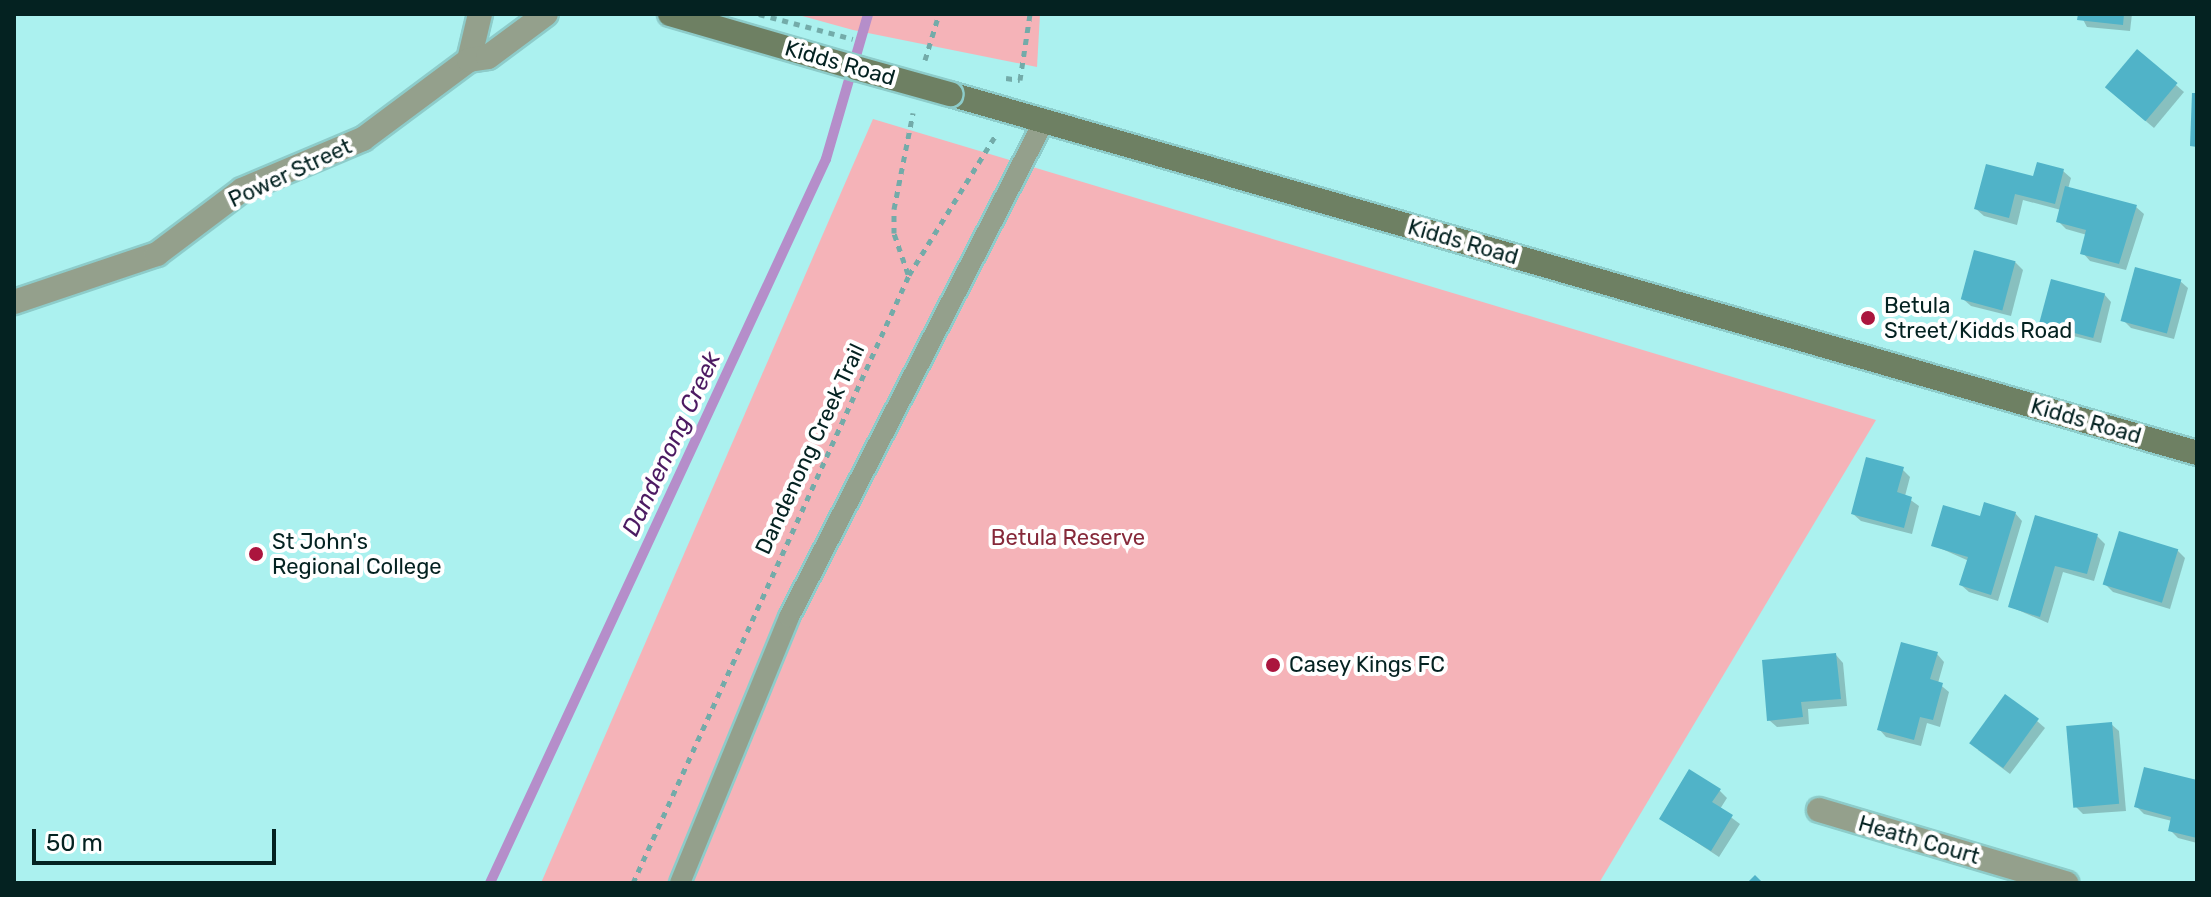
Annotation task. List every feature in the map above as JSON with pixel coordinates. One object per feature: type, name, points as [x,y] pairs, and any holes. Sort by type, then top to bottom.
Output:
[{"type":"main road","name":"Kidds Road","points":[[670,14],[2197,453]]},
{"type":"street","points":[[469,60],[480,14]]},
{"type":"street","name":"Power Street","points":[[14,302],[157,254],[242,190],[363,139],[469,60],[488,57],[546,14]]},
{"type":"street","name":"Heath Court","points":[[1819,810],[2066,883]]},
{"type":"lane","points":[[680,883],[789,617],[1044,121]]},
{"type":"path","points":[[925,62],[939,14]]},
{"type":"path","points":[[992,76],[1020,80],[1030,14]]},
{"type":"path","points":[[909,275],[894,233],[894,209],[914,109]]},
{"type":"path","name":"Dandenong Creek Trail","points":[[633,883],[909,275],[995,139],[1005,110]]},
{"type":"green space","points":[[795,14],[1040,14],[1037,67],[853,30]]},
{"type":"green space","name":"Betula Reserve","points":[[873,119],[1876,420],[1599,883],[541,883]]},
{"type":"building","points":[[2078,14],[2124,14],[2123,25],[2077,20]]},
{"type":"building","points":[[2137,49],[2178,83],[2145,121],[2105,87]]},
{"type":"building","points":[[2192,93],[2197,93],[2197,147],[2190,146]]},
{"type":"building","points":[[2037,162],[2064,169],[2055,204],[2015,194],[2009,218],[1974,209],[1986,164],[2033,176]]},
{"type":"building","points":[[2065,186],[2137,205],[2119,264],[2080,254],[2086,230],[2056,222]]},
{"type":"building","points":[[1974,250],[2016,261],[2002,310],[1961,299]]},
{"type":"building","points":[[2135,267],[2181,279],[2167,334],[2121,321]]},
{"type":"building","points":[[2051,279],[2105,293],[2093,338],[2039,323]]},
{"type":"building","points":[[1866,457],[1904,467],[1897,492],[1912,497],[1904,528],[1851,514]]},
{"type":"building","points":[[1984,502],[2016,512],[1991,595],[1959,585],[1968,557],[1931,546],[1943,505],[1980,516]]},
{"type":"building","points":[[2035,515],[2098,534],[2087,574],[2055,566],[2040,617],[2008,607]]},
{"type":"building","points":[[2119,531],[2178,549],[2162,603],[2103,585]]},
{"type":"building","points":[[1901,642],[1938,652],[1930,679],[1943,683],[1933,720],[1920,717],[1914,740],[1877,730]]},
{"type":"building","points":[[1836,653],[1841,699],[1801,702],[1803,717],[1767,721],[1762,660]]},
{"type":"building","points":[[2005,694],[2039,719],[2003,768],[1969,743]]},
{"type":"building","points":[[2112,722],[2119,804],[2073,808],[2066,726]]},
{"type":"building","points":[[2144,767],[2197,780],[2197,838],[2168,831],[2171,817],[2134,807]]},
{"type":"building","points":[[1689,769],[1721,789],[1712,802],[1733,815],[1711,851],[1659,819]]},
{"type":"building","points":[[1755,875],[1763,883],[1747,883]]},
{"type":"waterway","name":"Dandenong Creek","points":[[490,883],[826,159],[868,14]]},
{"type":"place","name":"Betula Street/Kidds Road","points":[[1868,318]]},
{"type":"place","name":"St John's Regional College","points":[[256,554]]},
{"type":"place","name":"Casey Kings FC","points":[[1273,665]]}]
